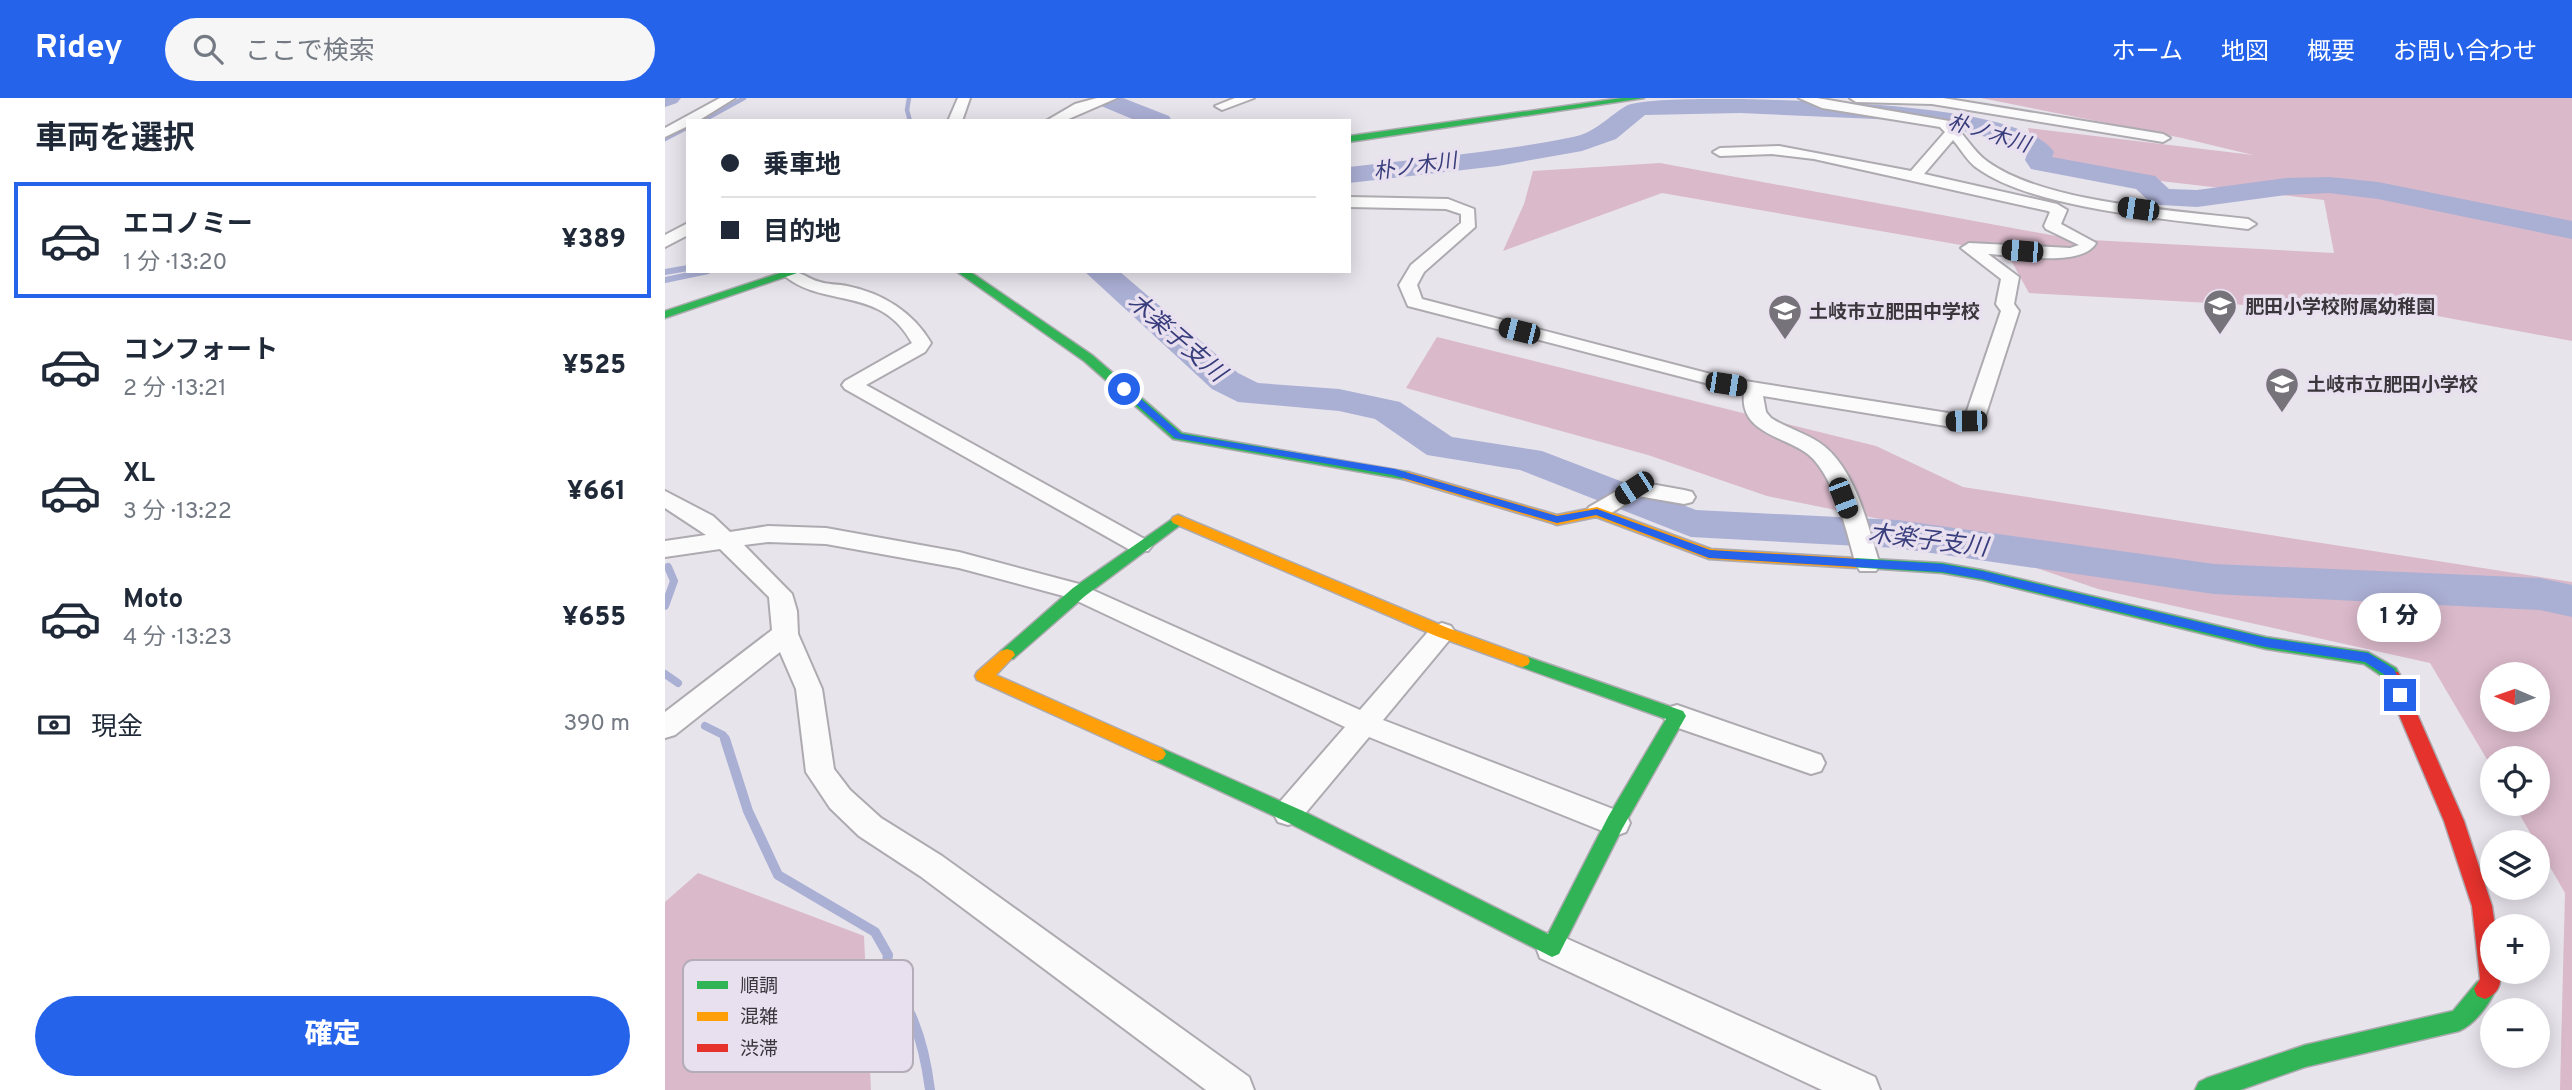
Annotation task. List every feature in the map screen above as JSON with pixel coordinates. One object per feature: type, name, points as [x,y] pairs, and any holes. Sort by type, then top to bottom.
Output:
[{"type":"street","points":[[692,119],[729,98]]},
{"type":"street","points":[[956,119],[964,98]]},
{"type":"street","points":[[1057,119],[1080,107],[1111,98]]},
{"type":"street","points":[[1221,106],[1248,98]]},
{"type":"street","points":[[1351,139],[1640,98]]},
{"type":"street","points":[[1805,98],[1822,104],[1944,124],[1954,130],[1991,170],[2065,203]]},
{"type":"street","points":[[1856,98],[1932,100],[2163,138]]},
{"type":"street","points":[[665,134],[686,123]]},
{"type":"street","points":[[1913,178],[1954,130]]},
{"type":"street","points":[[1720,152],[1778,150],[1831,158],[1913,178],[2065,203],[2248,224]]},
{"type":"street","points":[[1351,202],[1448,204],[1469,212],[1469,223],[1417,269],[1408,285],[1414,302],[1482,322],[1754,388],[1966,421],[1976,414],[2010,311],[2005,304],[2010,277],[1969,248],[2072,253],[2085,248],[2088,243],[2085,241],[2052,226],[2065,203]]},
{"type":"street","points":[[665,242],[686,229]]},
{"type":"street","points":[[665,315],[792,273]]},
{"type":"street","points":[[796,273],[817,290],[859,294],[890,310],[918,334],[922,343],[918,348],[852,385],[1140,546]]},
{"type":"street","points":[[964,273],[1088,358],[1178,436],[1395,472],[1557,520],[1597,512],[1634,488],[1684,497]]},
{"type":"street","points":[[1754,388],[1754,406],[1766,423],[1775,432],[1818,452],[1830,466],[1868,565]]},
{"type":"street","points":[[665,498],[705,521],[781,594],[785,611],[785,634],[810,689],[820,772],[840,799],[870,827],[931,866],[1235,1090]]},
{"type":"street","points":[[1597,512],[1709,554],[1942,568],[1982,575],[2266,643],[2368,658],[2390,672],[2454,821],[2482,906],[2491,982],[2459,1020],[2305,1056],[2207,1090]]},
{"type":"street","points":[[1811,763],[1442,632],[1178,520],[1079,592],[983,676],[1288,813],[1552,947],[1862,1090]]},
{"type":"street","points":[[665,549],[768,534],[872,542],[959,560],[1079,592],[1364,724],[1615,823]]},
{"type":"street","points":[[1288,813],[1442,632]]},
{"type":"street","points":[[665,727],[785,634]]},
{"type":"street","points":[[1552,947],[1615,823],[1677,716]]},
{"type":"shaded area","points":[[1981,98],[2572,98],[2572,341],[2432,315],[2029,293],[2007,253],[1662,193],[1503,251],[1524,204],[1533,171],[1660,163],[2072,239],[2334,253],[2324,200],[2039,167],[2028,128],[2253,155]]},
{"type":"shaded area","points":[[1437,337],[1876,446],[1963,487],[2572,582],[2572,1090],[2560,1090],[2565,893],[2550,867],[2550,830],[2529,830],[2521,816],[2550,816],[2550,746],[2480,748],[2430,663],[2098,589],[1914,526],[1767,496],[1648,455],[1406,388]]},
{"type":"shaded area","points":[[698,873],[864,936],[865,960],[683,960],[683,1072],[870,1072],[871,1090],[665,1090],[665,902]]},
{"type":"waterway","points":[[665,100],[669,98]]},
{"type":"waterway","points":[[706,119],[744,98]]},
{"type":"waterway","points":[[909,98],[907,110],[909,119]]},
{"type":"waterway","name":"朴ノ木川","points":[[1102,98],[1155,119]]},
{"type":"waterway","name":"朴ノ木川","points":[[1351,175],[1498,158],[1582,143],[1607,134],[1637,110],[1645,108],[1740,106],[1898,113],[1948,119],[2024,140],[2041,152],[2038,160],[2040,163],[2145,182],[2161,197],[2197,199],[2304,185],[2354,187],[2572,230]]},
{"type":"waterway","points":[[665,139],[686,128]]},
{"type":"waterway","points":[[665,272],[686,268]]},
{"type":"waterway","points":[[665,280],[698,273]]},
{"type":"waterway","name":"木楽子支川","points":[[1102,273],[1225,381],[1251,394],[1339,400],[1387,410],[1441,447],[1528,459],[1691,523],[1897,534],[2214,579],[2540,594],[2572,601]]},
{"type":"waterway","points":[[665,606],[674,581],[668,567]]},
{"type":"waterway","points":[[665,674],[678,683]]},
{"type":"waterway","points":[[705,726],[723,735],[726,740]]},
{"type":"waterway","points":[[725,739],[748,811],[778,875],[875,932],[888,955],[888,960]]},
{"type":"waterway","points":[[913,1021],[924,1054],[930,1090]]},
{"type":"traffic: fast","points":[[1351,139],[1640,98]]},
{"type":"traffic: fast","points":[[665,315],[792,273]]},
{"type":"traffic: fast","points":[[964,273],[1088,358],[1178,436],[1408,476]]},
{"type":"traffic: fast","points":[[1007,655],[1079,592],[1178,520]]},
{"type":"traffic: fast","points":[[1855,563],[1942,568],[1982,575],[2266,643],[2368,658],[2390,672],[2392,677]]},
{"type":"traffic: fast","points":[[1157,754],[1296,817],[1552,947],[1615,823],[1677,716],[1522,661]]},
{"type":"traffic: fast","points":[[2207,1090],[2305,1056],[2459,1020],[2485,989]]},
{"type":"traffic: slow","points":[[1408,476],[1557,520],[1597,512],[1709,554],[1855,563]]},
{"type":"traffic: slow","points":[[1178,520],[1442,632],[1522,661]]},
{"type":"traffic: slow","points":[[1007,655],[983,676],[1157,754]]},
{"type":"traffic: jam","points":[[2392,677],[2454,821],[2482,906],[2491,982],[2485,989]]},
{"type":"place","name":"肥田小学校附属幼稚園","points":[[2220,336]]},
{"type":"place","name":"土岐市立肥田中学校","points":[[1785,341]]},
{"type":"place","name":"土岐市立肥田小学校","points":[[2282,414]]},
{"type":"route","points":[[1124,389],[1178,436],[1395,472],[1557,520],[1597,512],[1709,554],[1942,568],[1982,575],[2266,643],[2368,658],[2390,672],[2400,695]]}]
